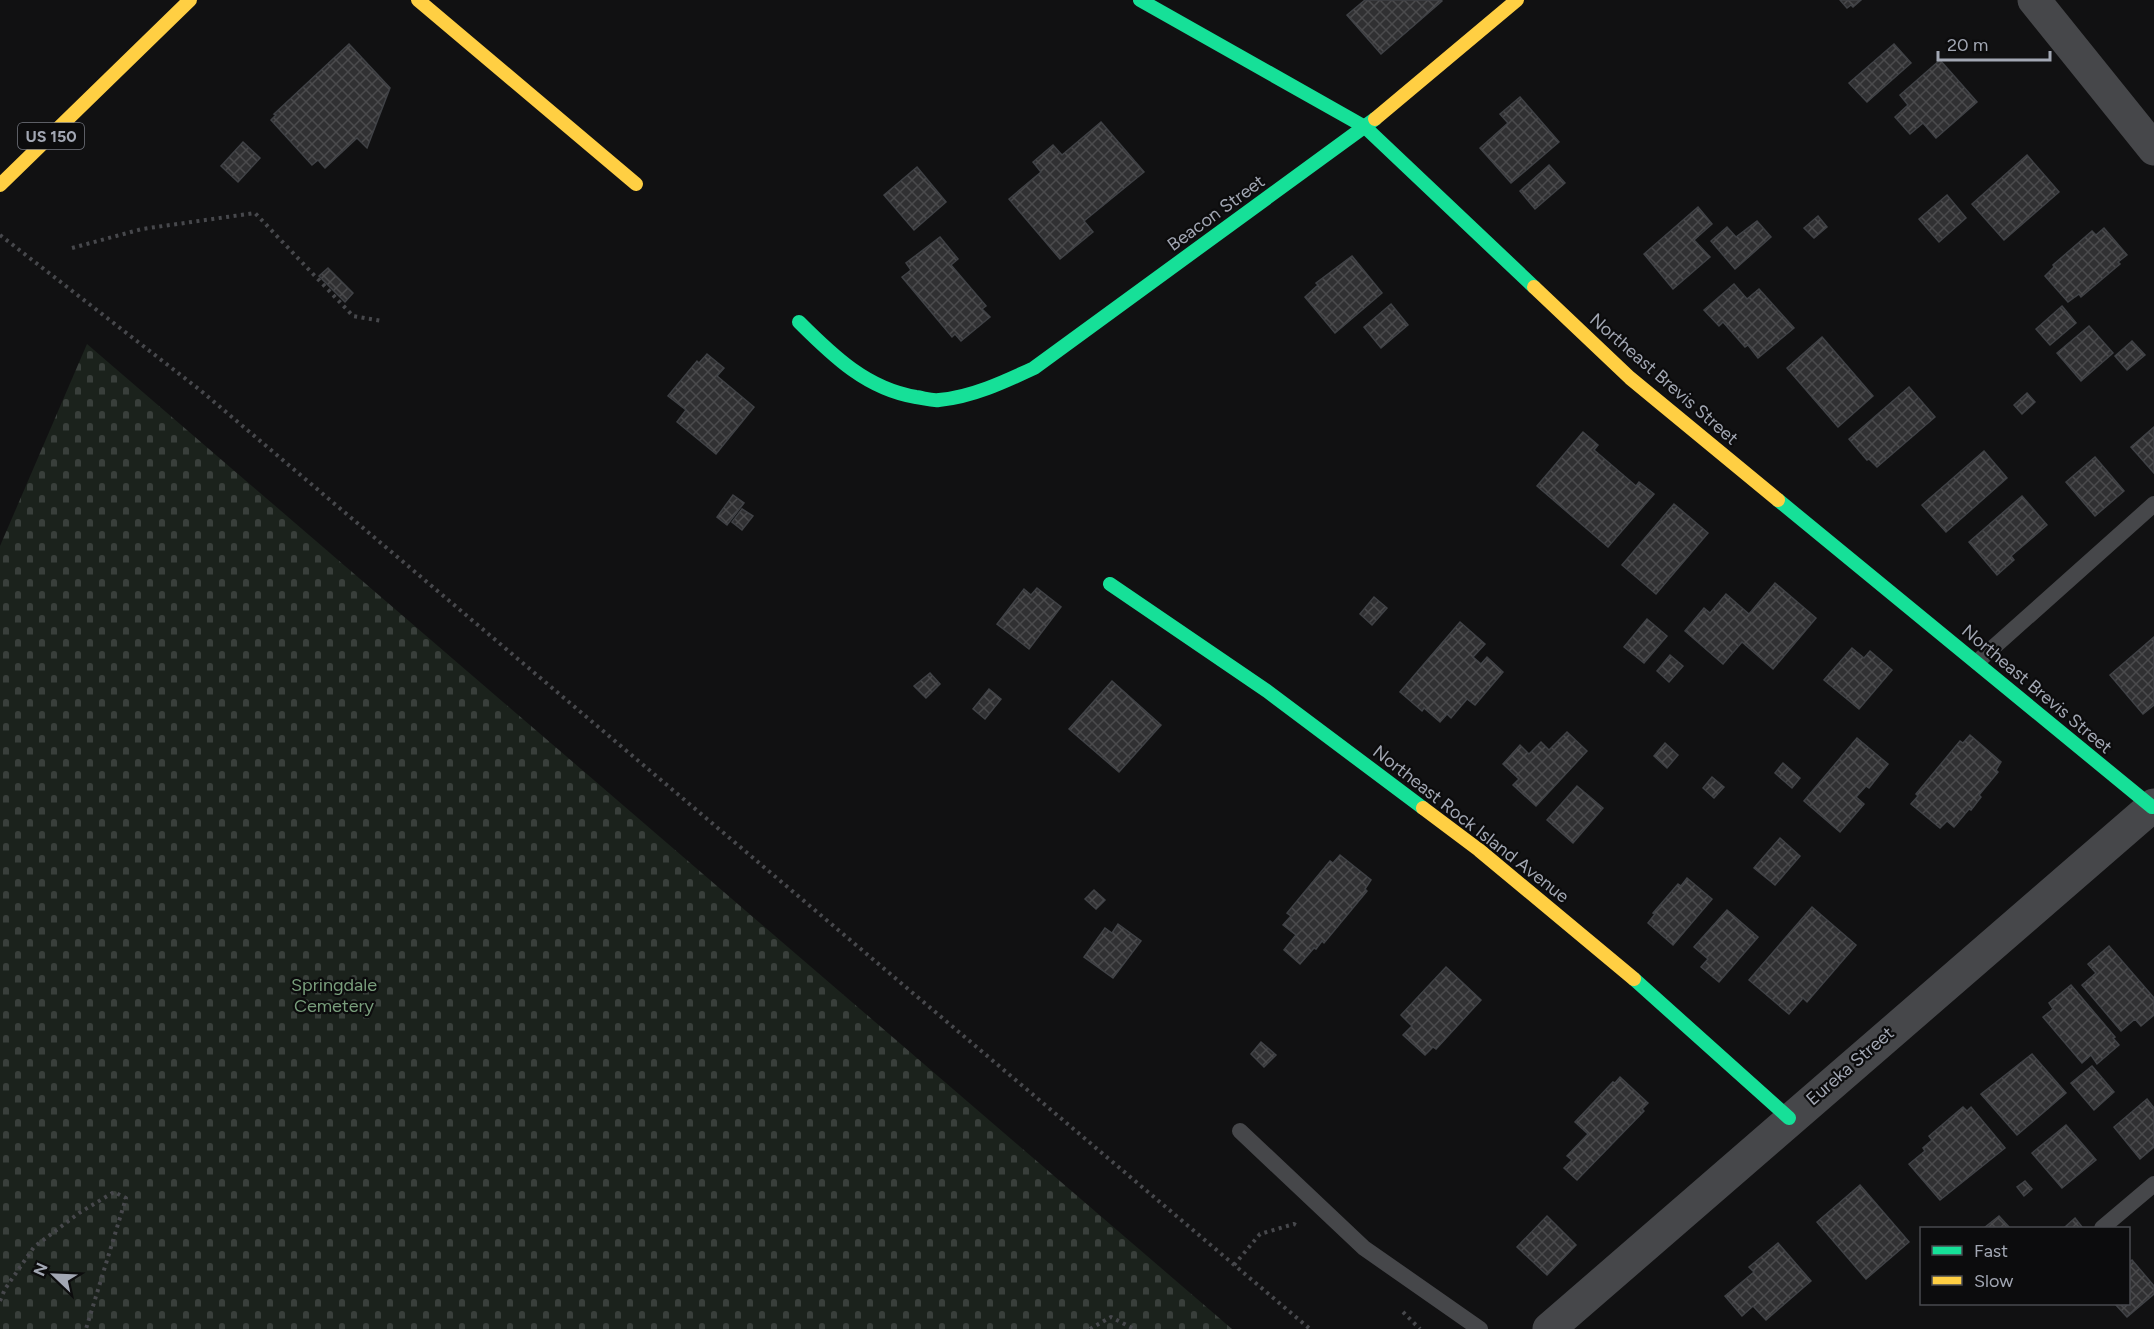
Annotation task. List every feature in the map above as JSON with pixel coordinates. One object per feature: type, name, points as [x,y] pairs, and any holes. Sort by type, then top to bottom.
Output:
[{"type":"main road","name":"US 150","points":[[0,185],[190,0]]},
{"type":"main road","points":[[418,0],[636,184]]},
{"type":"main road","name":"Northeast Brevis Street","points":[[1140,0],[1365,127],[1630,378],[2153,806]]},
{"type":"main road","name":"Beacon Street","points":[[799,322],[829,352],[854,372],[888,392],[910,397],[937,400],[979,391],[1034,368],[1365,127],[1517,0]]},
{"type":"main road","name":"Northeast Rock Island Avenue","points":[[1110,584],[1267,691],[1479,850],[1620,966],[1789,1118]]},
{"type":"street","points":[[2034,0],[2154,149]]},
{"type":"street","name":"Eureka Street","points":[[1549,1329],[1789,1118],[2153,806]]},
{"type":"lane","points":[[1977,662],[2154,504]]},
{"type":"lane","points":[[1240,1131],[1364,1248],[1480,1329]]},
{"type":"lane","points":[[2103,1227],[2154,1184]]},
{"type":"path","points":[[72,248],[142,229],[255,213],[353,315],[382,321]]},
{"type":"path","points":[[0,235],[200,390],[1310,1329]]},
{"type":"path","points":[[0,1301],[5,1289],[34,1247],[79,1213],[114,1192],[126,1198],[86,1329]]},
{"type":"path","points":[[1234,1265],[1260,1234],[1294,1224],[1303,1229]]},
{"type":"path","points":[[1396,1304],[1420,1329]]},
{"type":"path","points":[[1090,1329],[1111,1317],[1134,1329]]},
{"type":"green space","name":"Springdale Cemetery","points":[[87,344],[1232,1329],[0,1329],[0,546]]},
{"type":"building","points":[[1365,0],[1442,1],[1381,54],[1347,15]]},
{"type":"building","points":[[1840,0],[1861,0],[1853,7],[1851,5],[1847,8]]},
{"type":"building","points":[[349,44],[390,88],[367,148],[357,138],[325,168],[318,160],[312,165],[271,120],[276,115],[274,114]]},
{"type":"building","points":[[1894,44],[1911,63],[1867,102],[1849,83]]},
{"type":"building","points":[[1940,60],[1977,102],[1936,138],[1923,123],[1910,134],[1895,117],[1908,105],[1900,95]]},
{"type":"building","points":[[1520,97],[1559,142],[1511,183],[1480,148],[1508,123],[1500,114]]},
{"type":"building","points":[[1101,122],[1144,172],[1084,221],[1093,232],[1060,259],[1009,199],[1041,172],[1033,162],[1053,145],[1062,155]]},
{"type":"building","points":[[243,142],[260,158],[238,182],[221,166]]},
{"type":"building","points":[[2027,155],[2059,192],[2004,240],[1972,204]]},
{"type":"building","points":[[1549,165],[1565,183],[1535,209],[1520,191]]},
{"type":"building","points":[[917,167],[946,202],[914,230],[884,195]]},
{"type":"building","points":[[1947,195],[1966,218],[1939,242],[1919,219]]},
{"type":"building","points":[[1698,207],[1712,224],[1694,240],[1710,257],[1673,289],[1644,254]]},
{"type":"building","points":[[1818,216],[1827,227],[1814,238],[1804,228]]},
{"type":"building","points":[[1757,221],[1771,237],[1735,269],[1711,241],[1727,227],[1736,237]]},
{"type":"building","points":[[2104,228],[2127,255],[2118,262],[2120,264],[2081,297],[2079,294],[2068,302],[2045,276],[2054,267],[2053,265],[2092,231],[2096,235]]},
{"type":"building","points":[[940,237],[958,259],[951,265],[986,306],[982,309],[990,317],[961,341],[955,334],[952,337],[902,277],[911,270],[906,263]]},
{"type":"building","points":[[1352,256],[1382,293],[1335,333],[1305,297],[1318,285],[1316,283]]},
{"type":"building","points":[[328,268],[353,293],[345,302],[319,276]]},
{"type":"building","points":[[1734,284],[1747,299],[1759,289],[1794,328],[1758,358],[1748,345],[1745,347],[1723,322],[1719,326],[1704,310]]},
{"type":"building","points":[[1391,304],[1408,325],[1381,348],[1364,327]]},
{"type":"building","points":[[2062,306],[2076,323],[2050,345],[2036,329]]},
{"type":"building","points":[[2089,326],[2113,353],[2081,381],[2057,353]]},
{"type":"building","points":[[1822,337],[1873,396],[1838,427],[1787,368]]},
{"type":"building","points":[[2132,341],[2145,355],[2127,370],[2115,356]]},
{"type":"building","points":[[707,354],[724,368],[717,376],[754,407],[716,454],[677,422],[686,410],[668,396],[697,361],[699,363]]},
{"type":"building","points":[[1909,387],[1935,417],[1877,467],[1869,459],[1867,460],[1849,439]]},
{"type":"building","points":[[2027,393],[2035,402],[2022,414],[2014,405]]},
{"type":"building","points":[[2154,427],[2154,473],[2131,447]]},
{"type":"building","points":[[1583,432],[1598,445],[1594,450],[1636,486],[1639,482],[1654,494],[1608,547],[1537,486]]},
{"type":"building","points":[[1984,451],[2007,478],[1946,532],[1922,505]]},
{"type":"building","points":[[2095,457],[2124,491],[2095,516],[2066,482]]},
{"type":"building","points":[[733,495],[744,503],[727,525],[717,517]]},
{"type":"building","points":[[2022,496],[2047,525],[2011,556],[2014,560],[1997,575],[1969,542]]},
{"type":"building","points":[[1674,504],[1708,533],[1656,594],[1622,565]]},
{"type":"building","points":[[742,509],[753,516],[742,530],[732,522]]},
{"type":"building","points":[[1775,583],[1816,618],[1773,669],[1742,642],[1723,664],[1685,631],[1704,608],[1710,613],[1726,594],[1749,614]]},
{"type":"building","points":[[1037,588],[1061,607],[1029,649],[997,624],[1024,589],[1031,595]]},
{"type":"building","points":[[1374,597],[1387,608],[1372,625],[1360,614]]},
{"type":"building","points":[[1647,619],[1667,636],[1644,663],[1624,647]]},
{"type":"building","points":[[1460,622],[1485,644],[1473,657],[1481,664],[1487,657],[1503,672],[1475,705],[1467,699],[1451,718],[1447,714],[1440,722],[1424,708],[1422,711],[1400,692]]},
{"type":"building","points":[[2154,637],[2154,705],[2143,714],[2110,675]]},
{"type":"building","points":[[1852,648],[1864,658],[1870,651],[1892,670],[1859,709],[1824,680]]},
{"type":"building","points":[[1670,655],[1683,666],[1669,682],[1657,671]]},
{"type":"building","points":[[930,673],[940,684],[926,698],[914,686]]},
{"type":"building","points":[[1112,681],[1161,725],[1119,772],[1069,729]]},
{"type":"building","points":[[989,689],[1001,699],[985,719],[973,709]]},
{"type":"building","points":[[1567,732],[1587,751],[1536,806],[1513,785],[1519,779],[1503,764],[1520,745],[1529,754],[1541,742],[1549,750]]},
{"type":"building","points":[[1970,735],[2001,762],[1996,770],[1998,772],[1979,795],[1981,797],[1971,810],[1969,809],[1954,827],[1947,821],[1940,828],[1911,804],[1918,796],[1916,794],[1960,741],[1963,743]]},
{"type":"building","points":[[1857,738],[1888,764],[1869,788],[1866,786],[1856,797],[1864,804],[1840,832],[1804,801]]},
{"type":"building","points":[[1665,743],[1678,755],[1667,768],[1654,756]]},
{"type":"building","points":[[1783,763],[1800,778],[1792,788],[1775,773]]},
{"type":"building","points":[[1712,777],[1724,787],[1714,798],[1703,788]]},
{"type":"building","points":[[1577,786],[1603,808],[1573,843],[1547,820]]},
{"type":"building","points":[[1780,838],[1800,856],[1775,885],[1754,868]]},
{"type":"building","points":[[1340,855],[1371,880],[1365,889],[1367,891],[1324,943],[1322,941],[1316,949],[1314,948],[1300,964],[1284,950],[1296,935],[1283,925],[1291,916],[1287,913],[1330,861],[1333,863]]},
{"type":"building","points":[[1687,878],[1712,899],[1673,945],[1648,923],[1655,914],[1653,913],[1678,884],[1681,886]]},
{"type":"building","points":[[1094,890],[1105,900],[1096,909],[1085,899]]},
{"type":"building","points":[[1812,907],[1856,945],[1807,1002],[1803,998],[1789,1014],[1749,980]]},
{"type":"building","points":[[1727,910],[1758,937],[1719,982],[1701,967],[1708,959],[1694,947]]},
{"type":"building","points":[[1118,924],[1141,941],[1113,978],[1084,957],[1105,928],[1112,933]]},
{"type":"building","points":[[2109,946],[2154,998],[2154,1015],[2141,1026],[2135,1019],[2121,1031],[2082,985],[2096,973],[2088,964]]},
{"type":"building","points":[[1446,967],[1481,1000],[1436,1049],[1433,1047],[1425,1055],[1403,1035],[1412,1026],[1401,1015]]},
{"type":"building","points":[[2071,985],[2115,1037],[2113,1038],[2119,1045],[2097,1064],[2091,1055],[2082,1063],[2043,1017],[2053,1009],[2049,1003]]},
{"type":"building","points":[[1261,1042],[1276,1055],[1264,1067],[1251,1054]]},
{"type":"building","points":[[2032,1054],[2066,1093],[2017,1135],[1981,1094]]},
{"type":"building","points":[[2092,1066],[2114,1092],[2094,1110],[2071,1083]]},
{"type":"building","points":[[1620,1077],[1648,1103],[1642,1109],[1644,1111],[1577,1180],[1564,1168],[1572,1160],[1567,1156],[1588,1134],[1575,1122]]},
{"type":"building","points":[[2147,1099],[2154,1108],[2154,1147],[2140,1159],[2114,1127]]},
{"type":"building","points":[[1963,1107],[1967,1111],[1971,1107],[2005,1148],[1940,1200],[1909,1164],[1925,1151],[1923,1148],[1932,1140],[1929,1136]]},
{"type":"building","points":[[2066,1125],[2096,1160],[2062,1188],[2032,1153]]},
{"type":"building","points":[[2025,1181],[2032,1189],[2024,1196],[2017,1187]]},
{"type":"building","points":[[1860,1185],[1909,1242],[1866,1279],[1817,1222]]},
{"type":"building","points":[[1547,1216],[1576,1245],[1547,1275],[1517,1247]]},
{"type":"building","points":[[1999,1216],[2009,1227],[1985,1227]]},
{"type":"building","points":[[2075,1218],[2082,1227],[2065,1227]]},
{"type":"building","points":[[1778,1243],[1811,1281],[1766,1320],[1753,1306],[1742,1316],[1725,1296],[1754,1272],[1749,1267]]},
{"type":"building","points":[[2132,1260],[2154,1286],[2154,1294],[2127,1317],[2116,1305],[2130,1305],[2130,1262]]},
{"type":"traffic: fast","points":[[1140,0],[1365,127],[1534,287]]},
{"type":"traffic: fast","points":[[799,322],[838,359],[866,379],[898,393],[936,400],[964,396],[988,388],[1034,368],[1375,119]]},
{"type":"traffic: fast","points":[[1778,500],[2152,807]]},
{"type":"traffic: fast","points":[[1110,584],[1267,691],[1423,808]]},
{"type":"traffic: fast","points":[[1634,979],[1789,1118]]},
{"type":"traffic: slow","points":[[0,185],[190,0]]},
{"type":"traffic: slow","points":[[418,0],[636,184]]},
{"type":"traffic: slow","points":[[1375,119],[1517,0]]},
{"type":"traffic: slow","points":[[1534,287],[1630,378],[1778,500]]},
{"type":"traffic: slow","points":[[1423,808],[1479,850],[1634,979]]}]
